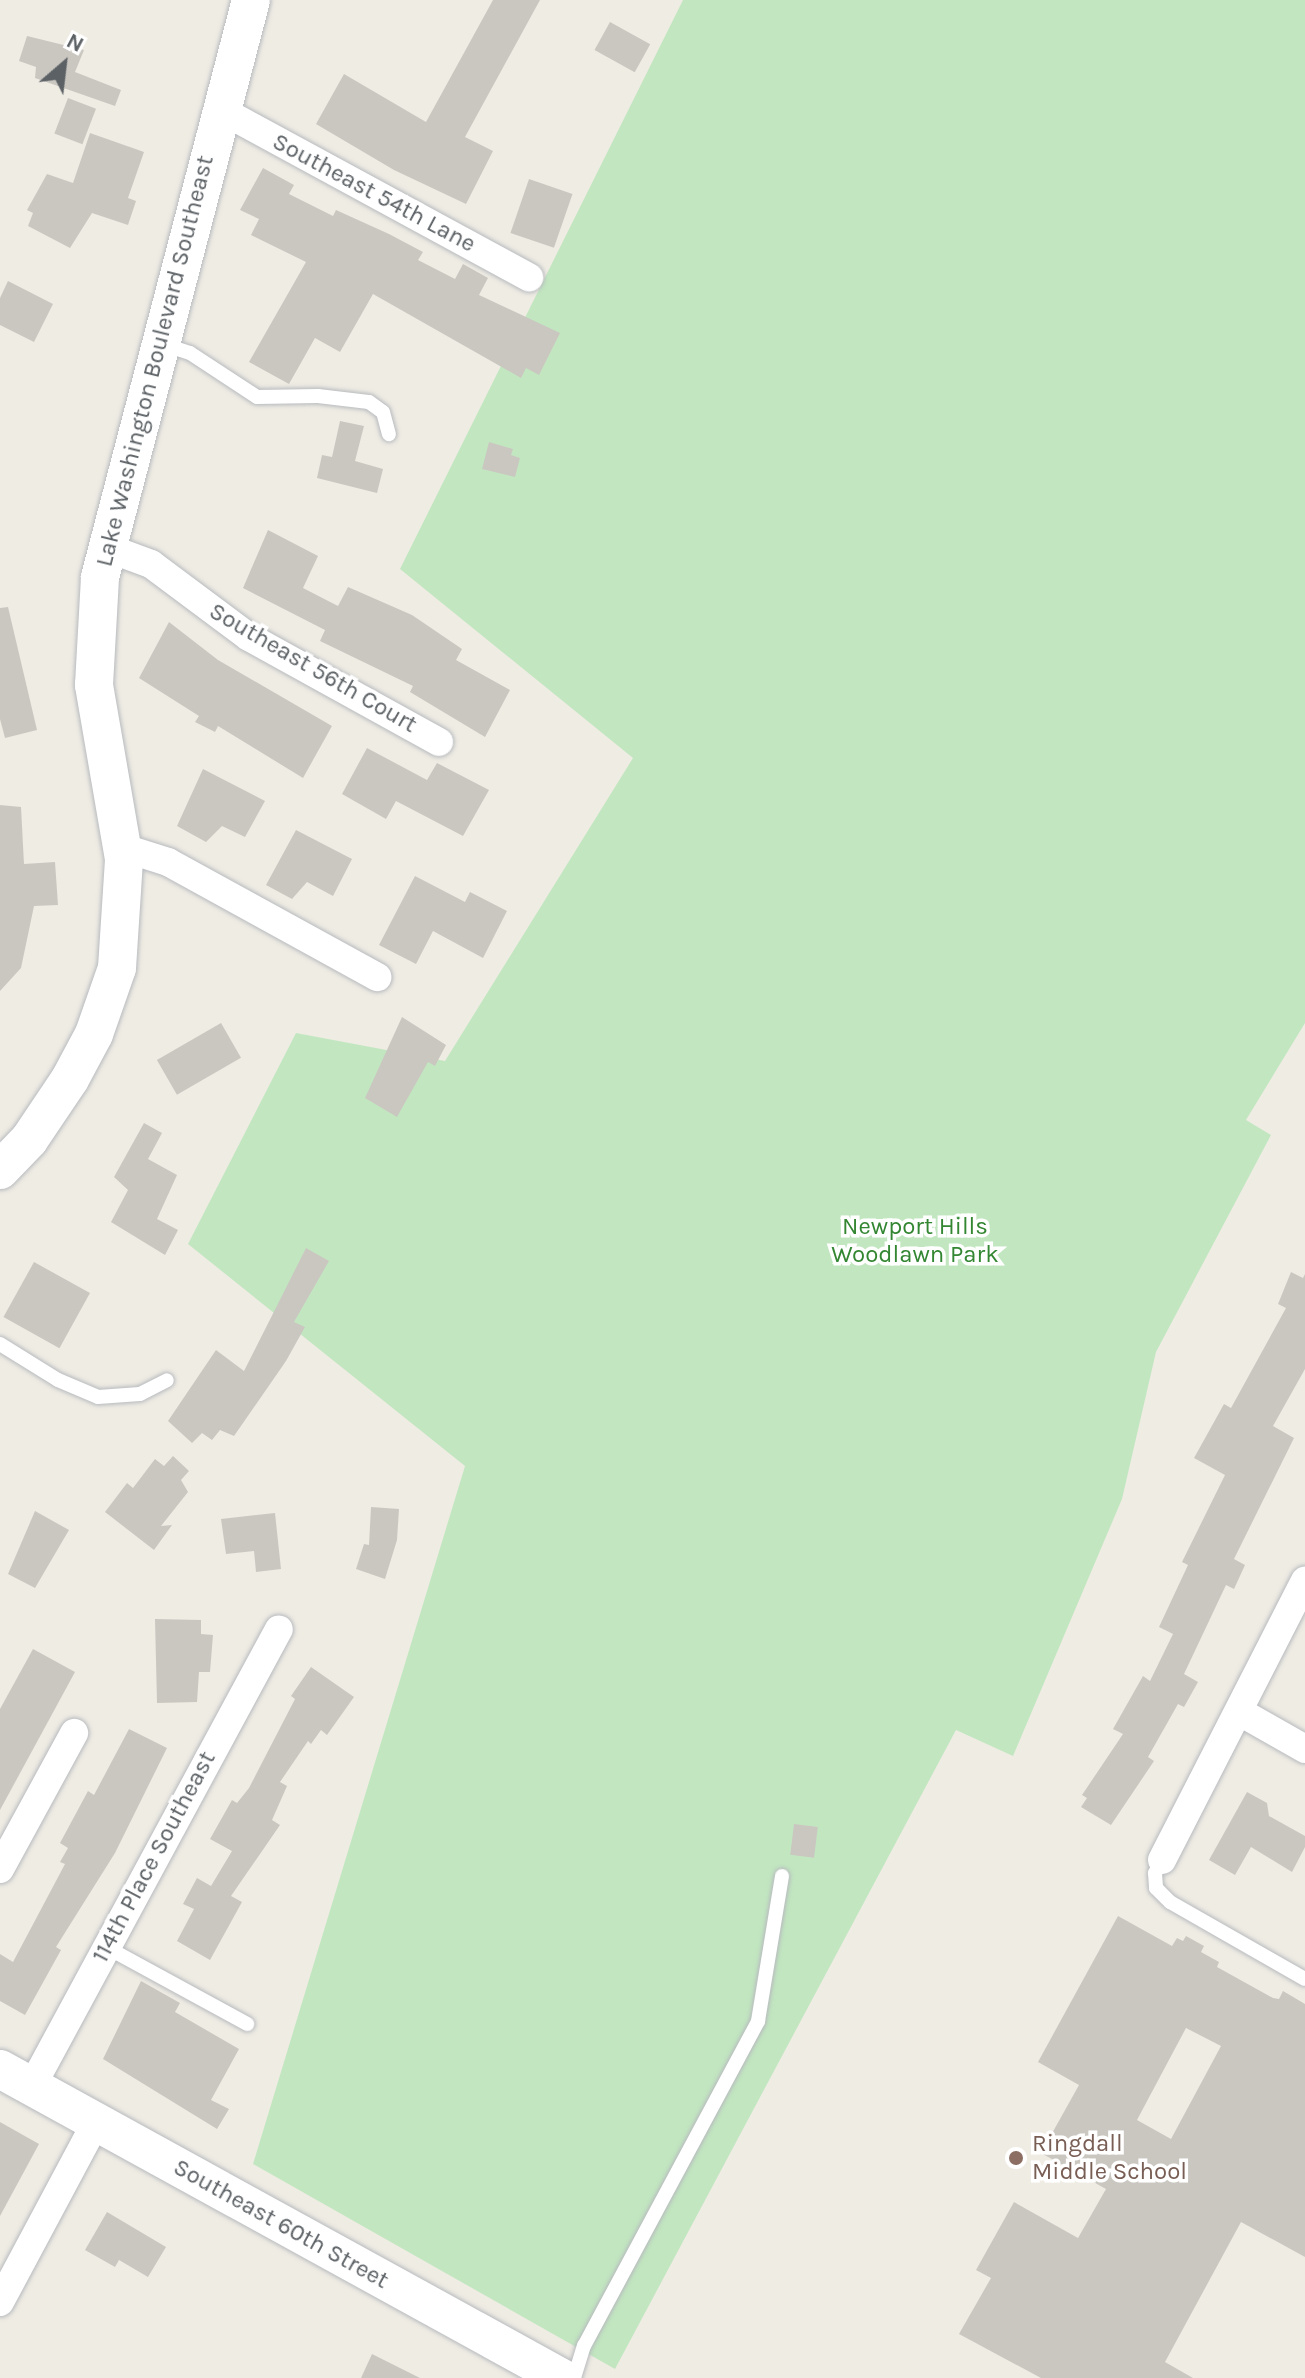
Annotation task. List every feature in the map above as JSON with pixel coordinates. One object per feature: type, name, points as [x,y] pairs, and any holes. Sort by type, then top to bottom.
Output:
[{"type":"main road","name":"Lake Washington Boulevard Southeast","points":[[0,1170],[29,1140],[70,1079],[107,1000],[123,916],[121,847],[94,685],[93,638],[105,547],[219,109],[251,0]]},
{"type":"main road","name":"Southeast 60th Street","points":[[16,2078],[562,2378]]},
{"type":"street","name":"Southeast 54th Lane","points":[[219,109],[529,277]]},
{"type":"street","name":"Southeast 56th Court","points":[[105,547],[151,564],[249,637],[439,742]]},
{"type":"street","points":[[121,847],[168,862],[377,977]]},
{"type":"street","points":[[1162,1860],[1305,1580]]},
{"type":"street","name":"114th Place Southeast","points":[[16,2078],[106,1947],[279,1629]]},
{"type":"street","points":[[1240,1712],[1305,1749]]},
{"type":"street","points":[[0,1869],[74,1733]]},
{"type":"street","points":[[0,2302],[96,2122]]},
{"type":"lane","points":[[158,341],[190,353],[257,397],[318,396],[369,402],[383,412],[389,434]]},
{"type":"lane","points":[[0,1344],[58,1380],[98,1397],[140,1394],[167,1380]]},
{"type":"lane","points":[[1162,1860],[1155,1873],[1156,1888],[1170,1902],[1305,1979]]},
{"type":"lane","points":[[574,2378],[584,2346],[758,2021],[782,1876]]},
{"type":"lane","points":[[106,1947],[247,2024]]},
{"type":"green space","name":"Newport Hills Woodlawn Park","points":[[683,0],[1305,0],[1305,1023],[1246,1120],[1271,1135],[1156,1352],[1122,1499],[1013,1756],[956,1730],[615,2369],[253,2164],[465,1466],[188,1244],[296,1033],[445,1061],[633,758],[400,569]]},
{"type":"building","points":[[493,0],[540,0],[465,137],[493,151],[466,204],[394,170],[316,124],[344,74],[426,122]]},
{"type":"building","points":[[610,22],[650,44],[635,72],[594,50]]},
{"type":"building","points":[[27,36],[84,50],[75,72],[121,90],[115,106],[35,78],[36,67],[19,61]]},
{"type":"building","points":[[68,98],[96,109],[82,144],[54,133]]},
{"type":"building","points":[[90,133],[144,152],[128,198],[136,201],[128,225],[92,213],[70,248],[28,226],[33,213],[27,210],[47,174],[73,183]]},
{"type":"building","points":[[263,168],[294,185],[289,194],[333,216],[336,210],[389,234],[423,252],[418,260],[455,279],[463,264],[488,278],[479,295],[560,333],[539,375],[526,368],[521,378],[373,294],[340,352],[315,338],[289,384],[249,362],[306,262],[251,235],[259,219],[240,210]]},
{"type":"building","points":[[529,179],[572,194],[554,248],[510,233]]},
{"type":"building","points":[[8,281],[53,304],[34,342],[0,325],[0,298]]},
{"type":"building","points":[[340,421],[364,426],[355,461],[383,469],[377,493],[317,478],[322,455],[332,457]]},
{"type":"building","points":[[489,442],[513,449],[511,455],[520,458],[515,477],[482,469]]},
{"type":"building","points":[[268,530],[318,556],[303,588],[338,606],[348,587],[412,615],[462,649],[456,660],[510,690],[485,737],[410,692],[413,686],[320,641],[325,630],[243,588]]},
{"type":"building","points":[[8,607],[37,730],[5,738],[0,719],[0,608]]},
{"type":"building","points":[[169,622],[218,660],[332,726],[303,778],[218,726],[215,732],[195,722],[199,716],[139,678]]},
{"type":"building","points":[[367,748],[427,780],[437,763],[489,790],[463,836],[396,801],[386,819],[342,794]]},
{"type":"building","points":[[203,769],[265,801],[245,837],[222,826],[206,842],[177,826]]},
{"type":"building","points":[[0,805],[21,807],[24,864],[55,862],[58,905],[34,906],[21,968],[0,991]]},
{"type":"building","points":[[296,830],[352,859],[333,896],[307,882],[292,899],[266,885]]},
{"type":"building","points":[[415,876],[465,902],[470,892],[507,911],[483,958],[433,931],[416,964],[379,945]]},
{"type":"building","points":[[402,1017],[446,1045],[435,1066],[428,1062],[397,1117],[365,1098]]},
{"type":"building","points":[[221,1023],[241,1058],[177,1095],[157,1060]]},
{"type":"building","points":[[144,1123],[162,1133],[148,1159],[177,1175],[157,1219],[178,1230],[165,1255],[111,1222],[128,1190],[114,1177]]},
{"type":"building","points":[[306,1248],[329,1261],[294,1322],[305,1327],[286,1361],[234,1436],[220,1430],[212,1440],[202,1433],[192,1443],[168,1421],[216,1350],[244,1371]]},
{"type":"building","points":[[34,1262],[90,1293],[59,1348],[3,1317]]},
{"type":"building","points":[[1291,1272],[1303,1278],[1305,1274],[1305,1369],[1273,1426],[1294,1438],[1234,1559],[1245,1565],[1234,1589],[1226,1585],[1184,1674],[1198,1682],[1184,1707],[1178,1704],[1148,1757],[1154,1761],[1111,1825],[1081,1807],[1087,1798],[1082,1795],[1123,1734],[1113,1729],[1143,1676],[1150,1681],[1173,1634],[1159,1627],[1188,1565],[1182,1562],[1225,1475],[1194,1458],[1224,1404],[1231,1408],[1286,1308],[1278,1304]]},
{"type":"building","points":[[173,1456],[189,1471],[181,1480],[188,1492],[161,1526],[172,1525],[154,1550],[105,1512],[127,1483],[133,1488],[155,1459],[164,1466]]},
{"type":"building","points":[[371,1507],[399,1509],[397,1540],[385,1579],[356,1569],[364,1544],[369,1545]]},
{"type":"building","points":[[35,1511],[69,1530],[35,1588],[8,1574]]},
{"type":"building","points":[[275,1513],[281,1569],[256,1572],[254,1551],[226,1554],[221,1519]]},
{"type":"building","points":[[155,1619],[201,1620],[201,1634],[213,1635],[210,1672],[199,1672],[197,1702],[157,1703]]},
{"type":"building","points":[[33,1649],[75,1672],[0,1810],[0,1709]]},
{"type":"building","points":[[311,1667],[354,1697],[327,1735],[321,1730],[311,1744],[308,1741],[280,1782],[287,1786],[272,1820],[280,1825],[231,1896],[242,1902],[210,1960],[177,1941],[194,1909],[183,1904],[197,1878],[211,1886],[232,1851],[210,1839],[232,1800],[237,1803],[249,1788],[295,1699],[291,1696]]},
{"type":"building","points":[[129,1729],[167,1748],[115,1853],[56,1947],[61,1950],[25,2015],[0,2001],[0,1954],[13,1962],[65,1864],[60,1862],[68,1848],[60,1843],[88,1791],[94,1795]]},
{"type":"building","points":[[1247,1792],[1267,1803],[1269,1816],[1305,1836],[1305,1847],[1292,1872],[1251,1847],[1235,1875],[1209,1860]]},
{"type":"building","points":[[794,1824],[818,1827],[814,1858],[790,1855]]},
{"type":"building","points":[[1118,1916],[1172,1946],[1177,1938],[1183,1941],[1186,1936],[1204,1946],[1201,1952],[1219,1962],[1217,1967],[1273,1998],[1279,1999],[1283,1991],[1305,2004],[1305,2257],[1241,2222],[1165,2362],[1193,2378],[1041,2378],[959,2334],[991,2278],[976,2270],[1014,2202],[1078,2238],[1106,2189],[1041,2153],[1079,2085],[1038,2062]],"holes":[[[1186,2028],[1221,2046],[1171,2139],[1137,2120]]]},
{"type":"building","points":[[141,1981],[180,2003],[175,2012],[239,2049],[211,2100],[229,2109],[217,2129],[103,2059]]},
{"type":"building","points":[[0,2122],[39,2144],[0,2216]]},
{"type":"building","points":[[107,2212],[166,2247],[148,2277],[119,2260],[115,2267],[85,2250]]},
{"type":"building","points":[[372,2354],[420,2378],[361,2378]]},
{"type":"place","name":"Ringdall Middle School","points":[[1016,2158]]}]
